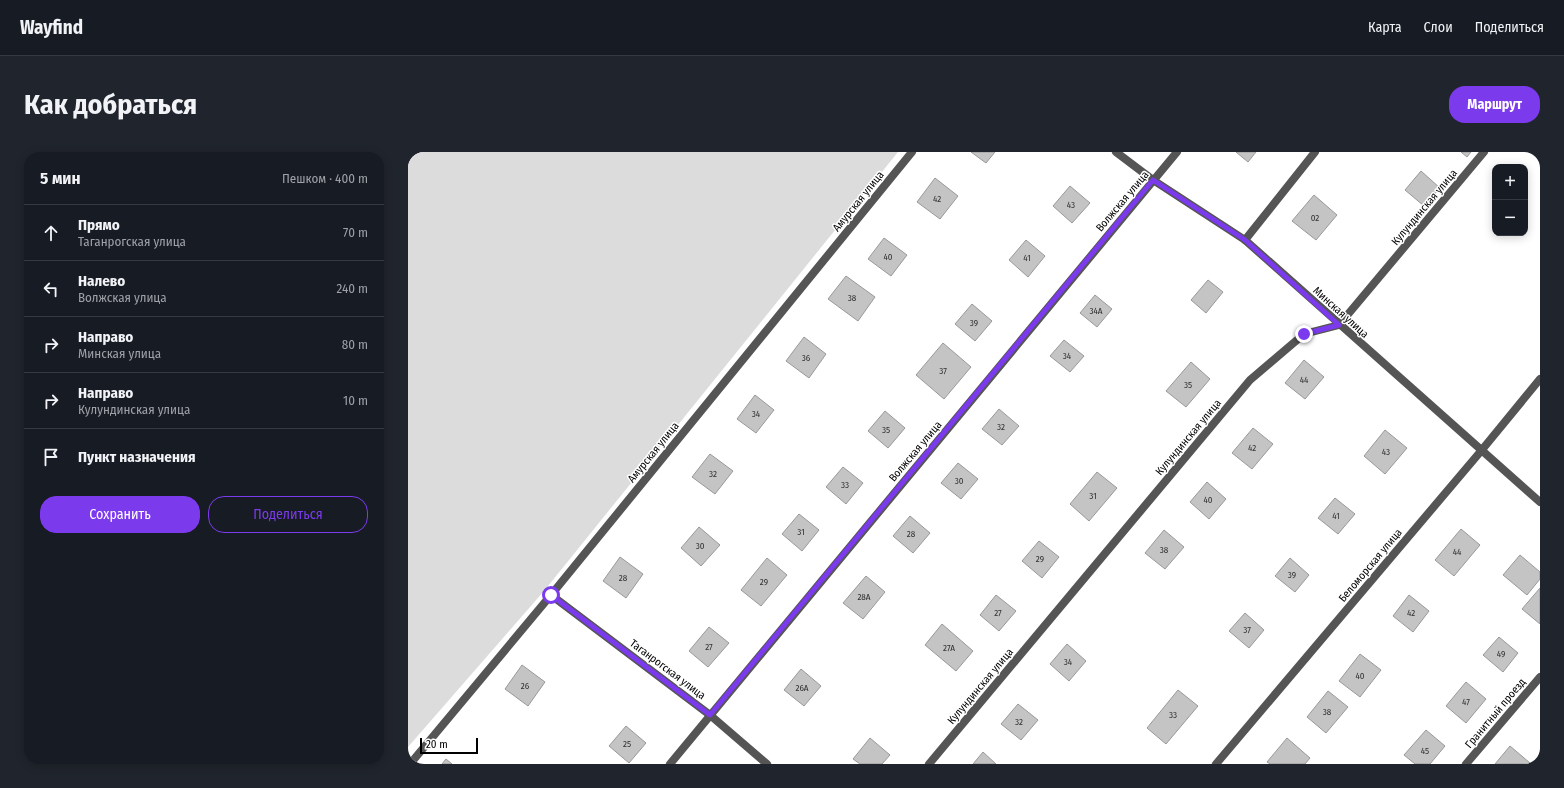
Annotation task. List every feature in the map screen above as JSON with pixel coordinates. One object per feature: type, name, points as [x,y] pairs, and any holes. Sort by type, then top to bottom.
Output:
[{"type":"street","name":"Амурская улица","points":[[410,764],[551,595],[912,152]]},
{"type":"street","name":"Минская улица","points":[[1116,152],[1153,180],[1245,240],[1540,502]]},
{"type":"street","name":"Волжская улица","points":[[670,764],[1176,152]]},
{"type":"street","points":[[1245,240],[1315,152]]},
{"type":"street","name":"Кулундинская улица","points":[[929,764],[1250,380],[1304,334],[1339,325],[1484,152]]},
{"type":"street","name":"Беломорская улица","points":[[1216,764],[1481,451],[1540,379]]},
{"type":"street","name":"Таганрогская улица","points":[[551,595],[710,715],[768,764]]},
{"type":"street","name":"Гранитный проезд","points":[[1466,764],[1540,677]]},
{"type":"shaded area","points":[[408,152],[898,152],[544,591],[408,747]]},
{"type":"building","points":[[971,152],[995,152],[986,163]]},
{"type":"building","points":[[1236,152],[1256,152],[1248,162]]},
{"type":"building","points":[[1461,152],[1471,152],[1467,157]]},
{"type":"building","points":[[1421,171],[1440,188],[1424,206],[1405,190]]},
{"type":"building","points":[[935,178],[958,196],[940,219],[917,202]]},
{"type":"building","points":[[1070,186],[1090,203],[1072,223],[1053,206]]},
{"type":"building","points":[[1314,195],[1337,215],[1316,240],[1292,221]]},
{"type":"building","points":[[884,238],[907,255],[891,276],[868,259]]},
{"type":"building","points":[[1026,240],[1045,256],[1028,277],[1009,260]]},
{"type":"building","points":[[846,276],[875,297],[858,321],[828,299]]},
{"type":"building","points":[[1208,280],[1223,292],[1206,313],[1191,300]]},
{"type":"building","points":[[1095,295],[1112,309],[1097,327],[1080,313]]},
{"type":"building","points":[[972,304],[992,321],[975,341],[955,324]]},
{"type":"building","points":[[804,337],[826,354],[809,378],[786,361]]},
{"type":"building","points":[[1064,340],[1084,356],[1070,372],[1050,356]]},
{"type":"building","points":[[943,343],[971,367],[944,399],[916,375]]},
{"type":"building","points":[[1304,360],[1324,377],[1305,399],[1285,383]]},
{"type":"building","points":[[1191,362],[1210,379],[1186,407],[1166,391]]},
{"type":"building","points":[[755,395],[774,410],[756,433],[737,419]]},
{"type":"building","points":[[999,409],[1019,426],[1002,445],[982,429]]},
{"type":"building","points":[[885,411],[905,428],[888,448],[868,431]]},
{"type":"building","points":[[1253,428],[1273,444],[1252,469],[1232,453]]},
{"type":"building","points":[[1385,430],[1407,448],[1385,474],[1364,456]]},
{"type":"building","points":[[710,454],[733,471],[715,494],[692,477]]},
{"type":"building","points":[[958,463],[978,479],[961,499],[941,483]]},
{"type":"building","points":[[843,467],[863,483],[846,504],[826,487]]},
{"type":"building","points":[[1097,472],[1117,488],[1089,521],[1070,504]]},
{"type":"building","points":[[1207,482],[1226,499],[1209,519],[1190,502]]},
{"type":"building","points":[[1335,498],[1355,514],[1338,534],[1318,518]]},
{"type":"building","points":[[799,514],[819,530],[802,551],[782,534]]},
{"type":"building","points":[[910,516],[930,533],[913,553],[893,536]]},
{"type":"building","points":[[699,527],[720,545],[701,566],[681,548]]},
{"type":"building","points":[[1461,529],[1480,545],[1454,576],[1435,560]]},
{"type":"building","points":[[1164,530],[1184,547],[1165,569],[1145,553]]},
{"type":"building","points":[[1039,541],[1059,557],[1042,578],[1022,561]]},
{"type":"building","points":[[1520,555],[1540,572],[1540,579],[1527,595],[1503,575]]},
{"type":"building","points":[[620,557],[643,574],[626,598],[603,581]]},
{"type":"building","points":[[767,558],[787,575],[761,606],[741,590]]},
{"type":"building","points":[[1290,558],[1309,575],[1295,592],[1275,576]]},
{"type":"building","points":[[866,576],[885,592],[863,619],[843,603]]},
{"type":"building","points":[[1540,588],[1540,624],[1522,609]]},
{"type":"building","points":[[996,595],[1016,611],[999,631],[980,615]]},
{"type":"building","points":[[1409,595],[1429,611],[1413,632],[1393,616]]},
{"type":"building","points":[[1245,613],[1264,630],[1249,648],[1229,631]]},
{"type":"building","points":[[942,624],[973,651],[956,671],[925,645]]},
{"type":"building","points":[[709,627],[729,643],[708,667],[689,651]]},
{"type":"building","points":[[1499,637],[1518,653],[1503,672],[1483,655]]},
{"type":"building","points":[[1067,644],[1086,661],[1069,681],[1050,664]]},
{"type":"building","points":[[1360,654],[1381,670],[1360,697],[1339,681]]},
{"type":"building","points":[[522,665],[545,682],[528,706],[505,689]]},
{"type":"building","points":[[801,669],[821,686],[804,706],[784,690]]},
{"type":"building","points":[[1466,682],[1486,699],[1466,723],[1446,706]]},
{"type":"building","points":[[1178,690],[1198,706],[1166,744],[1147,728]]},
{"type":"building","points":[[1328,691],[1348,707],[1326,733],[1307,717]]},
{"type":"building","points":[[1018,704],[1038,720],[1021,740],[1001,724]]},
{"type":"building","points":[[626,726],[646,743],[629,763],[609,746]]},
{"type":"building","points":[[1426,730],[1445,746],[1430,764],[1415,764],[1404,755]]},
{"type":"building","points":[[870,738],[890,755],[882,764],[860,764],[853,759]]},
{"type":"building","points":[[1287,738],[1310,758],[1305,764],[1270,764],[1267,762]]},
{"type":"building","points":[[1510,746],[1530,763],[1495,764]]},
{"type":"building","points":[[983,752],[996,764],[973,764]]},
{"type":"building","points":[[446,759],[452,764],[442,764]]},
{"type":"route","points":[[551,595],[710,715],[1153,180],[1245,240],[1339,325],[1304,334]]}]
